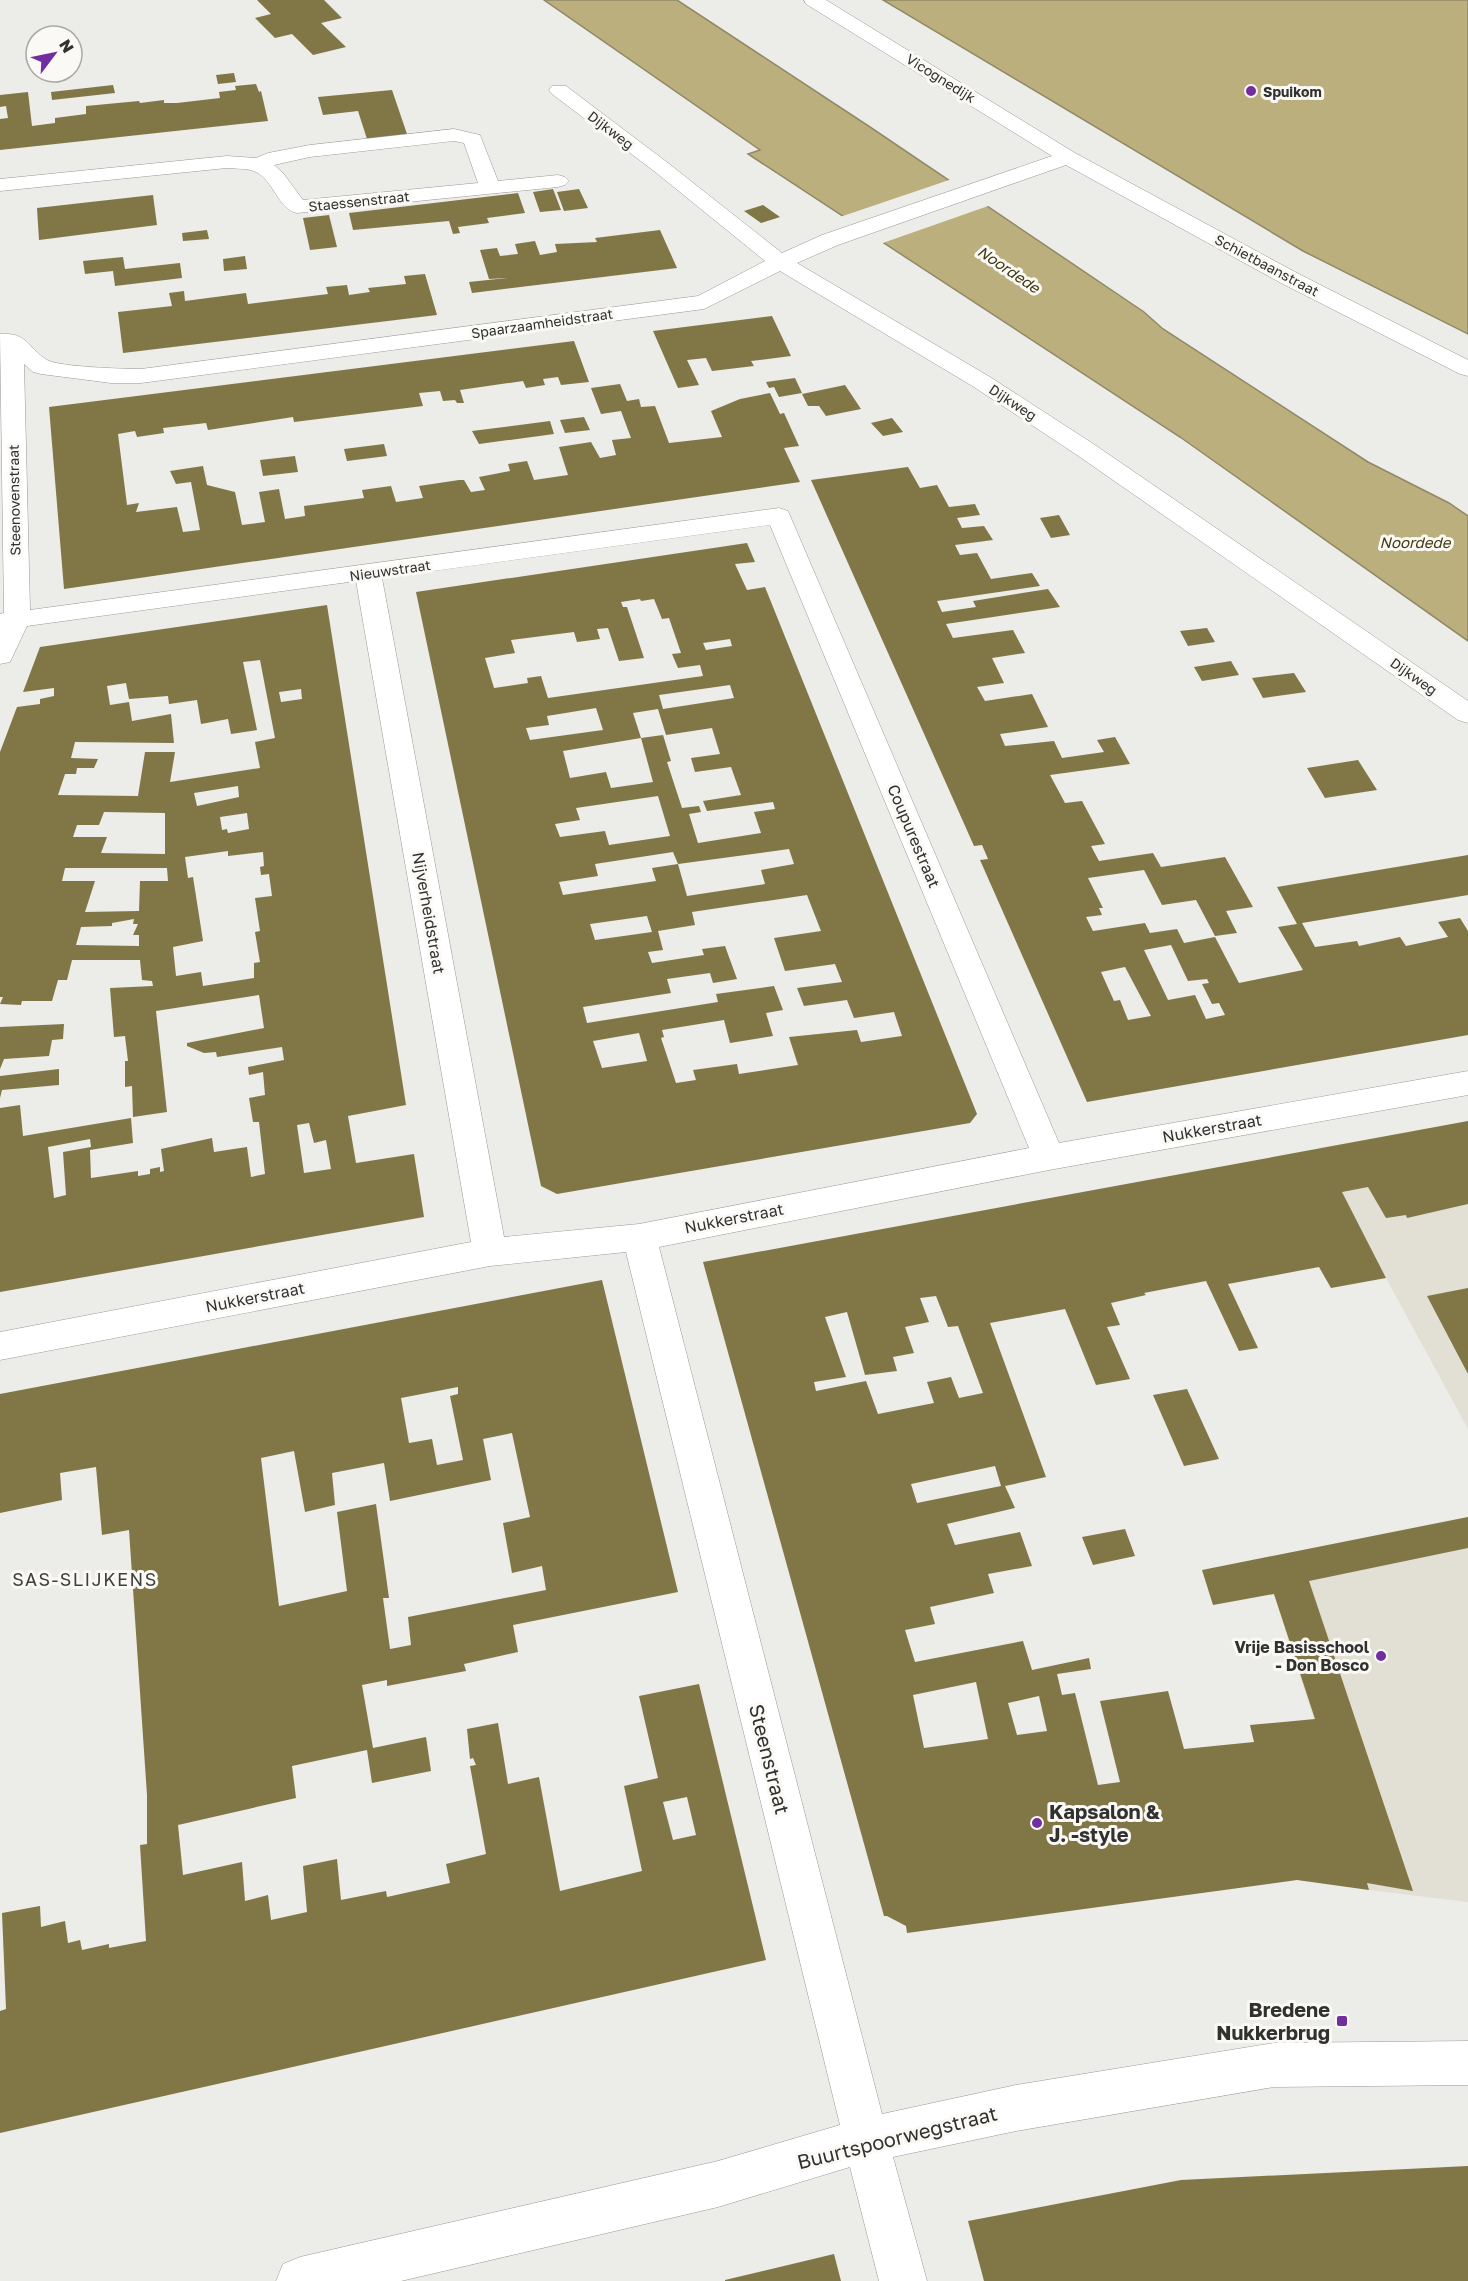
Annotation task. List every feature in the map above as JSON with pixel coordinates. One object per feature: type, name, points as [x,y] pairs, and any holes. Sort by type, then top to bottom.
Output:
[{"type":"street","name":"Vicognedijk","points":[[813,0],[1068,157]]},
{"type":"street","name":"Dijkweg","points":[[559,90],[661,167],[780,262],[982,382],[1086,450],[1468,714]]},
{"type":"street","points":[[0,185],[227,162],[250,162],[259,165],[275,157],[310,151],[454,135],[473,139],[490,188]]},
{"type":"street","name":"Spaarzaamheidstraat","points":[[6,340],[41,367],[111,376],[141,376],[704,302],[780,262],[830,240],[1068,157]]},
{"type":"street","name":"Schietbaanstraat","points":[[1068,157],[1289,278],[1468,369]]},
{"type":"street","name":"Staessenstraat","points":[[259,165],[266,166],[297,207],[558,181]]},
{"type":"street","name":"Steenovenstraat","points":[[0,656],[8,621],[6,340]]},
{"type":"street","name":"Nieuwstraat","points":[[8,621],[779,516]]},
{"type":"street","name":"Coupurestraat","points":[[779,516],[1049,1156]]},
{"type":"street","name":"Nijverheidstraat","points":[[368,573],[490,1252]]},
{"type":"street","name":"Nukkerstraat","points":[[0,1346],[490,1252],[639,1237],[1049,1156],[1468,1083]]},
{"type":"street","name":"Steenstraat","points":[[639,1237],[903,2281]]},
{"type":"street","name":"Buurtspoorwegstraat","points":[[300,2281],[718,2184],[866,2140],[1016,2108],[1274,2065],[1468,2063]]},
{"type":"shaded area","points":[[1468,1121],[1468,1429],[1319,1148]]},
{"type":"shaded area","name":"Vrije Basisschool - Don Bosco","points":[[1468,1517],[1468,1902],[1369,1890],[1262,1558]]},
{"type":"water","name":"Noordede","points":[[544,0],[677,0],[1144,312],[1163,329],[1368,462],[1449,503],[1468,516],[1468,641],[1180,437],[748,154],[760,150]]},
{"type":"water","name":"Spuikom","points":[[883,0],[1468,0],[1468,334],[1303,251]]},
{"type":"pier","points":[[952,179],[991,205],[880,244],[840,217]]},
{"type":"building","points":[[257,0],[324,0],[342,18],[321,23],[346,47],[313,55],[292,34],[275,38],[255,18],[271,14]]},
{"type":"building","points":[[234,73],[236,82],[218,84],[216,75]]},
{"type":"building","points":[[256,84],[259,92],[261,91],[268,121],[0,150],[0,119],[8,118],[6,106],[0,107],[0,95],[28,92],[32,126],[55,123],[55,118],[86,114],[86,106],[164,100],[164,103],[177,103],[220,98],[219,92],[236,90],[235,86]]},
{"type":"building","points":[[113,85],[115,93],[52,100],[51,92]]},
{"type":"building","points":[[392,90],[407,134],[367,139],[358,111],[323,115],[318,97]]},
{"type":"building","points":[[553,189],[561,210],[540,212],[533,192]]},
{"type":"building","points":[[579,189],[588,208],[564,211],[557,192]]},
{"type":"building","points":[[518,193],[525,213],[487,218],[489,223],[458,227],[460,233],[453,234],[449,221],[353,230],[349,213]]},
{"type":"building","points":[[153,195],[157,225],[39,240],[37,208]]},
{"type":"building","points":[[763,205],[780,217],[761,223],[744,211]]},
{"type":"building","points":[[329,215],[337,247],[310,250],[303,218]]},
{"type":"building","points":[[207,230],[209,239],[183,241],[182,233]]},
{"type":"building","points":[[660,230],[677,268],[472,293],[469,282],[507,278],[489,279],[480,250],[497,248],[500,256],[518,254],[515,244],[535,241],[540,255],[557,252],[555,244],[597,242],[595,238]]},
{"type":"building","points":[[245,256],[247,269],[224,271],[223,259]]},
{"type":"building","points":[[123,257],[125,269],[180,263],[182,278],[115,286],[113,271],[85,274],[83,261]]},
{"type":"building","points":[[425,274],[437,315],[123,353],[118,312],[172,306],[169,293],[184,291],[185,301],[246,293],[248,304],[328,294],[326,287],[347,285],[349,295],[370,292],[368,288],[406,284],[404,276]]},
{"type":"building","points":[[772,316],[791,356],[751,361],[754,366],[712,371],[706,358],[687,360],[699,385],[678,388],[653,331]]},
{"type":"building","points":[[574,341],[589,382],[561,385],[558,377],[543,379],[545,385],[526,388],[523,381],[460,390],[464,403],[457,403],[455,400],[443,401],[440,391],[419,393],[423,406],[294,422],[293,417],[208,430],[206,423],[163,428],[164,433],[137,437],[135,431],[118,434],[127,505],[139,503],[136,512],[177,507],[183,532],[200,530],[191,482],[176,484],[170,471],[203,466],[207,485],[235,492],[242,525],[265,522],[259,492],[279,489],[285,519],[305,516],[304,506],[364,498],[362,490],[391,486],[396,502],[423,498],[419,486],[459,480],[464,480],[471,492],[485,490],[479,477],[510,471],[508,464],[527,461],[534,480],[568,475],[559,447],[591,442],[600,458],[616,455],[612,440],[631,438],[621,411],[601,414],[591,388],[620,384],[627,401],[639,399],[641,407],[655,406],[669,443],[722,437],[711,411],[740,399],[770,393],[780,414],[784,413],[799,446],[784,448],[800,482],[64,589],[49,407]]},
{"type":"building","points":[[795,378],[802,393],[779,397],[774,387],[769,388],[766,382]]},
{"type":"building","points":[[845,385],[861,409],[826,416],[819,406],[808,406],[802,394]]},
{"type":"building","points":[[584,417],[590,430],[565,433],[560,420]]},
{"type":"building","points":[[892,418],[903,432],[883,436],[871,423]]},
{"type":"building","points":[[550,421],[554,434],[479,444],[472,431]]},
{"type":"building","points":[[384,444],[387,456],[347,461],[344,449]]},
{"type":"building","points":[[295,456],[298,472],[263,476],[260,460]]},
{"type":"building","points":[[908,467],[920,488],[937,485],[949,507],[975,504],[980,515],[957,518],[962,528],[984,526],[993,540],[955,545],[960,555],[977,553],[991,579],[1032,573],[1040,586],[937,601],[942,612],[976,607],[973,601],[1048,589],[1060,607],[946,624],[953,638],[1013,630],[1025,653],[992,658],[1004,683],[977,687],[985,701],[1032,694],[1048,727],[1000,734],[1005,746],[1054,741],[1062,758],[1104,752],[1097,740],[1115,737],[1130,764],[1050,775],[1065,803],[1082,801],[1105,844],[1091,846],[1099,861],[1153,853],[1161,867],[1225,857],[1253,907],[1226,911],[1237,933],[1215,936],[1196,900],[1162,905],[1144,870],[1088,878],[1103,908],[1099,908],[1102,915],[1086,917],[1093,931],[1145,923],[1150,933],[1177,929],[1184,943],[1215,937],[1239,983],[1303,970],[1278,927],[1297,924],[1277,887],[1468,855],[1468,895],[1302,923],[1315,947],[1357,941],[1359,946],[1400,937],[1406,946],[1448,937],[1438,922],[1460,918],[1468,931],[1468,1035],[1087,1102],[980,860],[988,859],[982,845],[974,846],[811,480]],"holes":[[[1171,945],[1188,981],[1207,979],[1209,983],[1202,984],[1212,1004],[1219,1003],[1225,1015],[1206,1019],[1195,995],[1168,1000],[1144,950]],[[1125,967],[1151,1016],[1128,1020],[1120,1000],[1114,1001],[1101,972]]]},
{"type":"building","points":[[1059,515],[1070,535],[1051,538],[1040,518]]},
{"type":"building","points":[[747,543],[755,562],[735,564],[747,590],[765,587],[977,1114],[970,1123],[557,1194],[541,1186],[416,592]],"holes":[[[654,599],[662,619],[669,618],[681,653],[672,654],[678,668],[700,665],[703,676],[548,698],[541,676],[527,678],[528,683],[494,688],[485,658],[515,653],[511,640],[574,632],[577,642],[600,639],[597,629],[608,628],[619,661],[644,658],[627,607],[623,607],[621,602]],[[730,639],[732,646],[706,650],[703,643]],[[730,685],[734,698],[663,709],[659,695]],[[596,708],[603,730],[530,740],[526,728],[549,725],[547,716]],[[658,709],[666,735],[712,728],[720,754],[691,758],[695,772],[731,767],[741,795],[703,801],[707,811],[773,802],[775,809],[754,812],[761,833],[698,843],[689,814],[701,812],[699,806],[682,808],[667,762],[671,761],[663,735],[641,738],[633,713]],[[641,738],[653,782],[611,788],[606,772],[570,778],[563,751]],[[658,796],[670,836],[609,845],[605,831],[560,837],[555,824],[580,820],[576,808]],[[789,849],[794,864],[761,870],[765,884],[687,896],[678,864]],[[673,852],[678,864],[652,868],[656,881],[563,895],[559,882],[598,876],[595,864]],[[807,895],[821,931],[774,938],[785,971],[835,964],[842,982],[797,988],[804,1006],[847,1000],[854,1018],[894,1012],[902,1036],[861,1042],[857,1030],[789,1037],[798,1065],[739,1074],[737,1064],[693,1070],[696,1080],[676,1083],[661,1038],[664,1037],[662,1030],[724,1020],[730,1043],[773,1036],[766,1013],[783,1010],[774,986],[716,994],[718,1002],[587,1023],[583,1007],[671,993],[667,979],[710,973],[713,983],[737,979],[725,946],[702,949],[704,955],[652,963],[648,952],[663,950],[658,931],[695,925],[692,912]],[[647,916],[652,932],[595,940],[590,924]],[[639,1033],[647,1061],[602,1068],[593,1041]]]},
{"type":"building","points":[[327,605],[406,1105],[348,1116],[356,1163],[414,1154],[424,1217],[0,1292],[0,1108],[20,1105],[23,1136],[131,1118],[133,1143],[90,1150],[91,1178],[138,1171],[138,1176],[150,1174],[150,1169],[160,1167],[160,1172],[164,1171],[161,1149],[212,1138],[214,1152],[247,1147],[251,1177],[265,1174],[259,1122],[253,1122],[249,1098],[265,1095],[263,1072],[249,1075],[248,1067],[284,1060],[282,1047],[217,1057],[216,1052],[204,1053],[187,1046],[187,1043],[264,1028],[259,995],[156,1011],[167,1112],[133,1117],[132,1086],[125,1087],[125,1061],[128,1061],[125,1036],[114,1037],[110,988],[153,986],[152,981],[142,980],[140,960],[72,960],[67,980],[58,980],[52,1001],[22,1001],[21,1005],[0,1004],[3,997],[0,997],[0,752],[17,707],[40,704],[40,699],[54,696],[54,688],[23,692],[40,647]],"holes":[[[260,660],[275,738],[255,742],[260,768],[170,782],[175,752],[145,752],[138,796],[58,795],[65,774],[76,774],[77,768],[94,768],[98,759],[71,758],[75,742],[174,743],[171,714],[132,721],[129,702],[110,705],[107,686],[126,683],[129,699],[168,696],[169,704],[197,700],[201,724],[228,719],[231,734],[257,730],[243,662]],[[301,689],[302,699],[281,702],[279,692]],[[238,786],[239,797],[197,806],[194,793]],[[104,812],[165,813],[165,854],[101,853],[107,837],[73,837],[77,825],[99,825]],[[247,813],[249,829],[228,833],[227,829],[222,830],[220,817]],[[228,851],[228,856],[263,852],[264,866],[260,867],[261,875],[269,874],[272,896],[255,898],[260,931],[255,932],[260,962],[254,963],[254,978],[203,986],[201,972],[176,976],[173,947],[203,941],[193,877],[188,878],[185,857]],[[65,868],[167,868],[168,881],[140,881],[139,911],[85,912],[95,881],[62,881]],[[134,919],[133,924],[138,924],[133,935],[139,935],[139,946],[76,945],[81,927],[112,926],[112,923]],[[309,1123],[314,1143],[326,1140],[331,1169],[304,1173],[297,1125]],[[90,1139],[91,1147],[63,1152],[66,1195],[54,1198],[48,1147]]]},
{"type":"building","points":[[1207,628],[1215,642],[1188,646],[1180,631]]},
{"type":"building","points":[[1231,661],[1239,675],[1202,681],[1194,667]]},
{"type":"building","points":[[1294,673],[1306,692],[1263,698],[1252,678]]},
{"type":"building","points":[[1358,760],[1377,790],[1325,798],[1307,768]]},
{"type":"building","points":[[64,1024],[63,1039],[52,1040],[49,1056],[4,1059],[0,1069],[0,1027]]},
{"type":"building","points":[[59,1069],[59,1085],[2,1090],[0,1098],[0,1076]]},
{"type":"building","points":[[1468,1121],[1468,1204],[1407,1218],[1406,1215],[1386,1218],[1368,1187],[1342,1192],[1386,1278],[1331,1288],[1319,1267],[1228,1284],[1258,1348],[1239,1351],[1206,1281],[1144,1293],[1146,1295],[1111,1303],[1120,1325],[1107,1327],[1130,1379],[1096,1385],[1065,1309],[990,1323],[1046,1477],[1005,1486],[1015,1508],[947,1524],[955,1545],[1020,1532],[1032,1566],[988,1574],[994,1593],[930,1607],[935,1624],[905,1630],[915,1662],[1023,1641],[1032,1670],[1089,1658],[1091,1669],[1057,1674],[1062,1695],[1075,1693],[1098,1785],[1120,1782],[1100,1701],[1168,1691],[1184,1749],[1254,1742],[1250,1725],[1315,1719],[1274,1594],[1213,1605],[1202,1570],[1468,1517],[1468,1548],[1309,1581],[1413,1891],[1367,1883],[1369,1890],[1297,1880],[907,1933],[906,1926],[884,1916],[703,1262]],"holes":[[[936,1296],[948,1327],[958,1326],[983,1393],[959,1398],[951,1377],[927,1382],[934,1403],[878,1414],[866,1381],[816,1391],[814,1382],[846,1377],[825,1317],[847,1312],[865,1375],[897,1371],[893,1357],[914,1353],[905,1327],[929,1322],[920,1298]],[[995,1466],[1001,1486],[917,1503],[911,1484]],[[976,1682],[988,1739],[924,1748],[913,1695]],[[1039,1696],[1047,1731],[1017,1735],[1008,1703]]]},
{"type":"building","points":[[602,1280],[678,1592],[513,1625],[518,1652],[464,1664],[466,1671],[387,1686],[387,1680],[362,1685],[373,1748],[426,1737],[431,1771],[372,1783],[367,1750],[292,1766],[296,1798],[178,1825],[183,1875],[242,1862],[245,1901],[268,1895],[271,1920],[307,1912],[303,1866],[337,1859],[341,1900],[386,1891],[387,1897],[450,1883],[446,1864],[486,1854],[470,1766],[476,1765],[473,1758],[470,1759],[467,1729],[498,1723],[508,1784],[539,1777],[560,1891],[642,1871],[624,1786],[658,1778],[639,1696],[699,1684],[766,1960],[0,2133],[0,2011],[6,2009],[2,1913],[40,1906],[41,1927],[65,1921],[68,1943],[80,1940],[82,1950],[109,1944],[109,1948],[146,1941],[140,1845],[147,1844],[147,1795],[129,1530],[102,1535],[96,1467],[60,1473],[62,1500],[0,1513],[0,1394]],"holes":[[[458,1387],[458,1394],[450,1396],[463,1460],[437,1465],[432,1439],[409,1443],[401,1398]],[[512,1433],[530,1517],[503,1523],[512,1573],[542,1566],[546,1590],[408,1617],[411,1645],[390,1649],[383,1598],[389,1598],[376,1504],[337,1512],[347,1591],[279,1606],[261,1458],[294,1451],[305,1512],[335,1505],[332,1473],[384,1463],[390,1501],[491,1480],[483,1439]],[[687,1797],[696,1835],[673,1840],[663,1802]]]},
{"type":"building","points":[[1468,1288],[1468,1374],[1427,1296]]},
{"type":"building","points":[[1187,1389],[1219,1459],[1184,1466],[1153,1395]]},
{"type":"building","points":[[1125,1529],[1135,1556],[1093,1565],[1082,1537]]},
{"type":"building","points":[[1468,2166],[1468,2281],[984,2281],[968,2221],[1181,2180]]},
{"type":"building","points":[[834,2254],[841,2281],[725,2281],[725,2280]]},
{"type":"place","name":"Spuikom","points":[[1251,91]]},
{"type":"place","name":"Vrije Basisschool - Don Bosco","points":[[1381,1656]]},
{"type":"place","name":"Kapsalon & J. -style","points":[[1037,1823]]},
{"type":"place","name":"Bredene Nukkerbrug","points":[[1342,2021]]},
{"type":"district","name":"SAS-SLIJKENS","points":[[85,1579]]}]
